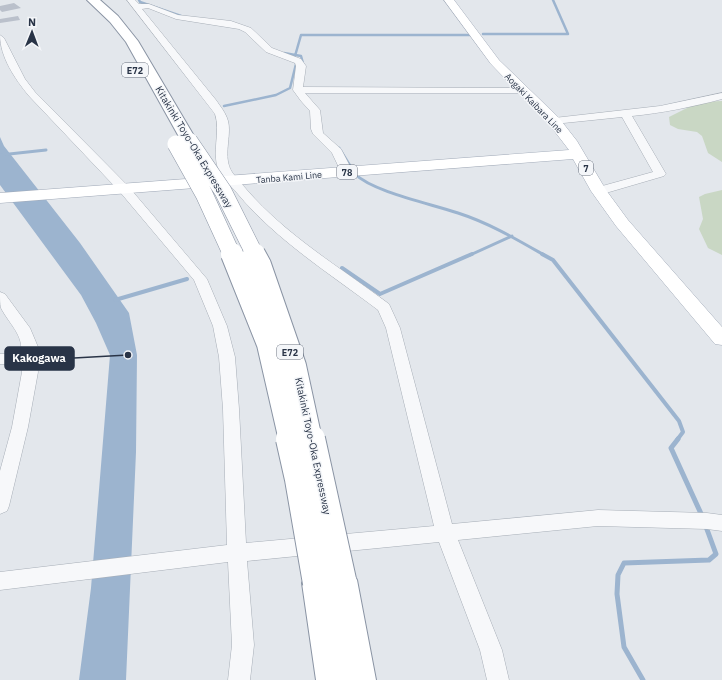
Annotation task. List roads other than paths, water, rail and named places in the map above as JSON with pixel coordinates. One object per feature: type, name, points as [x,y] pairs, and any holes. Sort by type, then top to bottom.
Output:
[{"type":"highway","name":"Kitakinki Toyo-Oka Expressway","points":[[87,0],[106,21],[183,142]]},
{"type":"highway","name":"Kitakinki Toyo-Oka Expressway","points":[[93,0],[114,19],[132,40],[183,142],[204,194],[240,272],[268,344],[299,479],[329,582],[360,680]]},
{"type":"highway","name":"Kitakinki Toyo-Oka Expressway","points":[[329,582],[332,680]]},
{"type":"main road","name":"Aogaki Kaibara Line","points":[[449,0],[495,62],[554,120],[578,154],[599,191],[622,223],[722,339]]},
{"type":"main road","name":"Tanba Kami Line","points":[[0,198],[233,182],[578,154]]},
{"type":"street","points":[[134,4],[149,6],[176,17],[231,24],[248,30],[269,50],[298,61],[301,66],[298,90],[299,94],[315,110],[316,129],[318,134],[336,151],[347,172]]},
{"type":"street","points":[[134,4],[220,114],[223,122],[222,155],[225,171],[233,182],[256,208],[285,234],[384,307],[393,328],[445,532],[491,650],[498,680]]},
{"type":"street","points":[[0,38],[21,80],[32,94],[120,190],[136,205],[200,279],[220,326],[227,357],[231,409],[231,553],[243,645],[239,680]]},
{"type":"street","points":[[298,90],[523,90]]},
{"type":"street","points":[[554,120],[625,114],[690,105],[722,96]]},
{"type":"street","points":[[599,191],[610,186],[660,174],[625,114]]},
{"type":"street","points":[[0,296],[23,328],[30,347],[28,360],[30,372],[20,427],[0,506]]},
{"type":"street","points":[[708,323],[722,329]]},
{"type":"street","points":[[0,359],[28,360]]},
{"type":"street","points":[[0,581],[231,553],[598,518],[707,521],[722,523]]},
{"type":"water","points":[[0,137],[4,146],[80,243],[129,313],[137,355],[136,452],[126,680],[79,680],[91,588],[110,355],[96,323],[81,295],[0,185]]},
{"type":"waterway","points":[[139,0],[140,2],[181,16]]},
{"type":"waterway","points":[[483,34],[568,34],[553,0]]},
{"type":"waterway","points":[[295,55],[301,35],[470,35]]},
{"type":"waterway","points":[[284,53],[295,55]]},
{"type":"waterway","points":[[295,55],[301,56],[304,67]]},
{"type":"waterway","points":[[224,106],[276,95],[290,88],[296,64]]},
{"type":"waterway","points":[[339,148],[352,169]]},
{"type":"waterway","points":[[0,155],[46,150]]},
{"type":"waterway","points":[[355,174],[375,186],[389,192],[458,213],[481,222],[511,237]]},
{"type":"waterway","points":[[470,255],[511,237]]},
{"type":"waterway","points":[[511,237],[544,255]]},
{"type":"waterway","points":[[342,268],[380,294],[472,254]]},
{"type":"waterway","points":[[542,254],[553,260],[679,421],[683,432],[677,440]]},
{"type":"waterway","points":[[115,300],[187,279]]},
{"type":"waterway","points":[[678,439],[671,448],[703,518]]},
{"type":"waterway","points":[[643,680],[624,647],[617,594],[618,575],[624,563],[709,560],[716,554],[705,524]]},
{"type":"place","name":"Kakogawa","points":[[128,355]]}]
